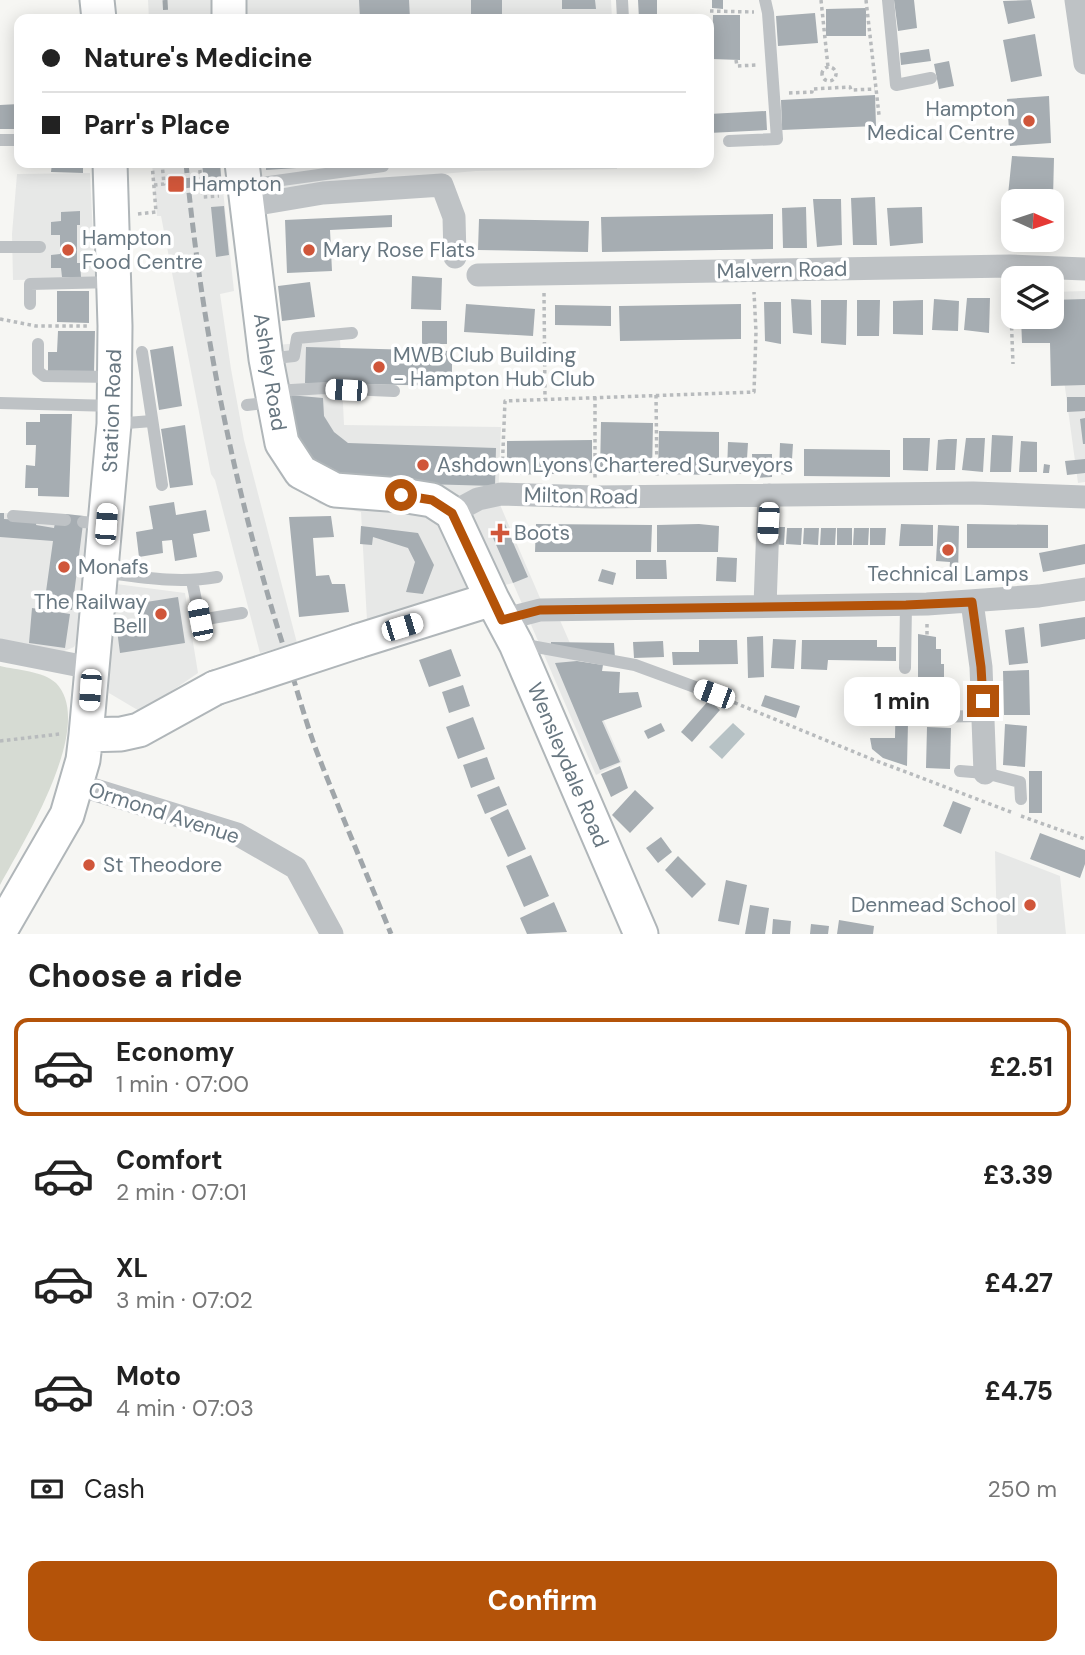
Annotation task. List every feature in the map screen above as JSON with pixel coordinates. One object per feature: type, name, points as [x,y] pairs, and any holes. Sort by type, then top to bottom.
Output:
[{"type":"street","points":[[1076,0],[1085,63]]},
{"type":"street","name":"Station Road","points":[[0,931],[67,815],[86,735],[101,572],[94,523],[114,402],[115,326],[110,168]]},
{"type":"street","points":[[244,185],[323,194],[452,184],[455,257]]},
{"type":"street","name":"Ashley Road","points":[[244,185],[266,359],[264,400],[282,443],[301,472],[335,490],[432,500],[452,513]]},
{"type":"street","name":"Malvern Road","points":[[478,275],[1001,266]]},
{"type":"street","name":"Malvern Road","points":[[1064,268],[1085,269]]},
{"type":"street","name":"Milton Road","points":[[452,513],[478,499],[501,494],[596,498],[973,493],[1085,497]]},
{"type":"street","points":[[765,606],[769,495]]},
{"type":"street","name":"Wensleydale Road","points":[[452,513],[503,621],[641,934]]},
{"type":"street","points":[[86,735],[121,734],[139,730],[215,688],[358,641],[503,621],[540,610],[906,605],[972,602],[1085,589]]},
{"type":"street","points":[[972,602],[981,667],[985,773]]},
{"type":"street","points":[[0,650],[91,668]]},
{"type":"street","name":"Ormond Avenue","points":[[76,785],[237,834],[296,868],[332,934]]},
{"type":"lane","points":[[888,0],[896,85],[932,78]]},
{"type":"lane","points":[[729,141],[776,139],[766,6]]},
{"type":"lane","points":[[244,185],[368,168]]},
{"type":"lane","points":[[0,247],[40,247]]},
{"type":"lane","points":[[30,304],[30,284],[114,282]]},
{"type":"lane","points":[[266,359],[295,356],[297,338],[352,333]]},
{"type":"lane","points":[[38,344],[38,371],[44,376],[114,402],[152,421]]},
{"type":"lane","points":[[142,352],[162,485]]},
{"type":"lane","points":[[264,400],[325,388],[394,391]]},
{"type":"lane","points":[[0,402],[114,402]]},
{"type":"lane","points":[[13,516],[65,520]]},
{"type":"lane","points":[[101,572],[192,581],[217,577]]},
{"type":"lane","points":[[192,581],[200,620],[242,613]]},
{"type":"lane","points":[[905,668],[906,605]]},
{"type":"lane","points":[[503,621],[714,694]]},
{"type":"lane","points":[[919,717],[984,716]]},
{"type":"lane","points":[[960,771],[985,773],[1020,782],[1021,799]]},
{"type":"path","points":[[821,0],[828,67]]},
{"type":"path","points":[[866,0],[879,115]]},
{"type":"path","points":[[710,11],[766,6]]},
{"type":"path","points":[[736,60],[737,66],[771,65]]},
{"type":"path","points":[[828,67],[836,73],[835,79],[830,82]]},
{"type":"path","points":[[828,67],[823,70],[822,76],[830,82]]},
{"type":"path","points":[[830,82],[831,88]]},
{"type":"path","points":[[784,93],[850,87],[851,90],[876,89]]},
{"type":"path","points":[[113,216],[156,212],[152,168]]},
{"type":"path","points":[[154,185],[164,184],[162,168]]},
{"type":"path","points":[[200,168],[202,189]]},
{"type":"path","points":[[501,494],[505,401],[754,392],[757,332],[752,271]]},
{"type":"path","points":[[543,274],[545,399]]},
{"type":"path","points":[[0,319],[36,326],[115,326]]},
{"type":"path","points":[[1012,329],[1013,363]]},
{"type":"path","points":[[656,395],[657,497]]},
{"type":"path","points":[[595,397],[596,498]]},
{"type":"path","points":[[714,694],[869,758],[1085,839]]},
{"type":"path","points":[[0,741],[67,733],[86,735]]},
{"type":"shaded area","points":[[148,0],[212,0],[212,14],[149,14]]},
{"type":"shaded area","points":[[245,0],[611,0],[612,14],[246,14]]},
{"type":"shaded area","points":[[152,168],[221,168],[234,291],[220,294],[231,369],[244,440],[297,643],[260,653],[215,480],[211,474],[161,216],[157,216]]},
{"type":"shaded area","points":[[259,168],[617,168],[476,171],[260,190]]},
{"type":"shaded area","points":[[90,173],[95,279],[13,280],[12,234],[17,174]]},
{"type":"shaded area","points":[[1085,291],[1085,482],[1078,483],[1057,329],[1064,329],[1064,292]]},
{"type":"shaded area","points":[[340,339],[344,425],[501,427],[498,500],[549,619],[559,618],[622,762],[596,775],[513,583],[367,621],[361,512],[320,504],[292,482],[264,438],[246,348]]},
{"type":"shaded area","points":[[0,513],[93,517],[82,632],[74,647],[59,653],[0,641]]},
{"type":"shaded area","points":[[116,584],[185,593],[198,673],[141,712],[109,693],[106,652]]},
{"type":"shaded area","points":[[0,666],[37,673],[56,683],[66,702],[68,727],[52,784],[0,885]]},
{"type":"shaded area","points":[[733,723],[745,734],[722,759],[709,747]]},
{"type":"shaded area","name":"Denmead School","points":[[995,851],[1060,876],[1066,934],[997,934]]},
{"type":"building","points":[[359,0],[409,0],[410,14],[360,14]]},
{"type":"building","points":[[471,0],[502,0],[502,14],[471,14]]},
{"type":"building","points":[[562,0],[595,0],[596,9],[562,9]]},
{"type":"building","points":[[638,0],[657,0],[657,14],[639,14]]},
{"type":"building","points":[[712,0],[723,0],[723,9],[712,8]]},
{"type":"building","points":[[894,0],[914,0],[917,28],[898,31]]},
{"type":"building","points":[[1031,0],[1035,18],[1008,24],[1003,1]]},
{"type":"building","points":[[866,8],[866,36],[826,36],[826,9]]},
{"type":"building","points":[[815,13],[818,43],[778,46],[776,16]]},
{"type":"building","points":[[714,15],[740,15],[740,60],[714,59]]},
{"type":"building","points":[[1035,34],[1042,76],[1011,82],[1003,40]]},
{"type":"building","points":[[929,49],[931,61],[901,65],[900,53]]},
{"type":"building","points":[[949,61],[954,86],[939,89],[934,64]]},
{"type":"building","points":[[875,95],[876,126],[782,130],[781,100]]},
{"type":"building","name":"Hampton Medical Centre","points":[[1049,96],[1051,143],[1010,146],[1007,99]]},
{"type":"building","points":[[14,104],[14,129],[0,129],[0,105]]},
{"type":"building","points":[[766,111],[767,130],[714,133],[714,114]]},
{"type":"building","points":[[1012,156],[1054,158],[1053,189],[1009,189]]},
{"type":"building","points":[[51,168],[83,168],[83,173],[51,172]]},
{"type":"building","points":[[203,168],[220,168],[222,189],[205,191]]},
{"type":"building","points":[[875,197],[877,245],[853,245],[851,198]]},
{"type":"building","points":[[813,199],[841,199],[842,245],[817,247]]},
{"type":"building","points":[[224,206],[229,255],[216,257],[211,207]]},
{"type":"building","points":[[806,207],[807,248],[783,248],[782,208]]},
{"type":"building","points":[[922,207],[923,243],[890,246],[887,208]]},
{"type":"building","points":[[80,211],[80,225],[77,225],[77,263],[80,263],[81,277],[62,277],[61,268],[51,268],[51,255],[60,254],[60,235],[51,235],[51,222],[61,221],[61,212]]},
{"type":"building","points":[[773,214],[773,249],[602,252],[601,217]]},
{"type":"building","name":"Mary Rose Flats","points":[[392,215],[392,227],[330,230],[332,271],[287,273],[285,220]]},
{"type":"building","points":[[479,219],[589,221],[588,252],[478,250]]},
{"type":"building","points":[[412,276],[442,278],[441,310],[411,309]]},
{"type":"building","points":[[310,282],[315,317],[282,321],[278,286]]},
{"type":"building","points":[[57,291],[89,291],[89,323],[57,322]]},
{"type":"building","points":[[967,298],[990,298],[989,333],[964,330]]},
{"type":"building","points":[[791,299],[811,300],[812,335],[793,333]]},
{"type":"building","points":[[934,299],[959,301],[958,331],[932,330]]},
{"type":"building","points":[[1085,299],[1085,385],[1051,386],[1050,343],[1022,343],[1021,329],[1064,329],[1064,300]]},
{"type":"building","points":[[821,300],[847,300],[846,345],[821,343]]},
{"type":"building","points":[[857,300],[880,300],[879,336],[857,336]]},
{"type":"building","points":[[923,300],[923,335],[893,334],[893,301]]},
{"type":"building","points":[[764,302],[781,302],[781,344],[765,341]]},
{"type":"building","points":[[466,304],[535,309],[533,336],[464,332]]},
{"type":"building","points":[[741,304],[741,339],[620,341],[619,306]]},
{"type":"building","points":[[555,305],[611,306],[611,326],[555,325]]},
{"type":"building","points":[[422,321],[447,321],[447,344],[422,344]]},
{"type":"building","points":[[58,331],[95,331],[94,373],[48,372],[48,352],[57,352]]},
{"type":"building","points":[[173,346],[182,406],[159,410],[150,350]]},
{"type":"building","name":"MWB Club Building - Hampton Hub Club","points":[[306,347],[452,351],[452,386],[305,383]]},
{"type":"building","points":[[289,395],[323,398],[324,416],[334,432],[348,443],[496,448],[495,486],[351,482],[311,460],[297,441]]},
{"type":"building","points":[[1067,397],[1085,397],[1085,411],[1067,412]]},
{"type":"building","points":[[40,414],[72,414],[69,497],[38,496],[38,488],[25,488],[26,465],[35,466],[36,445],[26,445],[26,422],[40,422]]},
{"type":"building","points":[[1085,418],[1085,444],[1083,444],[1080,419]]},
{"type":"building","points":[[601,422],[653,423],[652,473],[600,472]]},
{"type":"building","points":[[185,425],[193,485],[170,488],[161,429]]},
{"type":"building","points":[[659,431],[719,432],[719,475],[658,474]]},
{"type":"building","points":[[992,435],[1013,436],[1011,472],[990,472]]},
{"type":"building","points":[[903,438],[930,438],[928,471],[903,470]]},
{"type":"building","points":[[966,438],[985,438],[983,472],[962,470]]},
{"type":"building","points":[[957,439],[955,470],[936,470],[938,440]]},
{"type":"building","points":[[592,440],[592,473],[507,475],[507,441]]},
{"type":"building","points":[[1021,441],[1037,442],[1037,472],[1019,472]]},
{"type":"building","points":[[728,442],[748,443],[746,474],[727,473]]},
{"type":"building","points":[[780,443],[793,444],[791,475],[779,474]]},
{"type":"building","points":[[804,449],[890,450],[890,477],[804,476]]},
{"type":"building","points":[[752,454],[772,454],[772,477],[753,478]]},
{"type":"building","points":[[1085,459],[1085,473],[1067,475],[1065,461]]},
{"type":"building","points":[[1044,464],[1050,465],[1049,473],[1043,473]]},
{"type":"building","points":[[174,502],[176,515],[206,510],[210,531],[193,534],[197,557],[175,561],[172,540],[162,541],[163,553],[139,557],[136,532],[153,529],[149,506]]},
{"type":"building","points":[[0,513],[4,513],[4,519],[37,521],[36,525],[54,528],[55,523],[65,524],[66,514],[84,516],[72,610],[44,606],[53,541],[0,537]]},
{"type":"building","points":[[331,516],[334,537],[313,538],[316,576],[329,575],[332,584],[345,584],[349,612],[299,617],[289,517]]},
{"type":"building","points":[[505,524],[528,577],[513,583],[490,531]]},
{"type":"building","points":[[536,524],[652,525],[651,552],[535,552]]},
{"type":"building","points":[[901,524],[933,525],[933,546],[899,546]]},
{"type":"building","points":[[967,524],[1048,525],[1048,548],[967,548]]},
{"type":"building","points":[[657,525],[719,526],[718,552],[657,552]]},
{"type":"building","name":"Technical Lamps","points":[[938,525],[959,526],[958,576],[949,575],[950,562],[936,561]]},
{"type":"building","points":[[361,526],[418,533],[434,565],[423,594],[406,592],[415,562],[408,548],[373,537],[372,545],[360,544]]},
{"type":"building","points":[[770,527],[785,527],[784,545],[770,544]]},
{"type":"building","points":[[787,528],[802,528],[801,545],[786,544]]},
{"type":"building","points":[[804,528],[819,528],[818,545],[803,544]]},
{"type":"building","points":[[821,528],[836,528],[835,545],[820,545]]},
{"type":"building","points":[[837,528],[852,528],[852,545],[837,545]]},
{"type":"building","points":[[854,528],[869,528],[868,545],[853,545]]},
{"type":"building","points":[[870,528],[886,528],[885,545],[870,545]]},
{"type":"building","points":[[1085,544],[1085,564],[1043,572],[1039,553]]},
{"type":"building","points":[[717,557],[737,558],[736,582],[716,581]]},
{"type":"building","points":[[636,560],[666,560],[667,579],[636,579]]},
{"type":"building","points":[[602,569],[616,573],[613,585],[598,581]]},
{"type":"building","name":"The Railway Bell","points":[[178,597],[185,643],[120,653],[117,630],[144,626],[140,603]]},
{"type":"building","points":[[32,608],[70,614],[65,648],[29,643]]},
{"type":"building","points":[[1085,617],[1085,639],[1041,647],[1039,624]]},
{"type":"building","points":[[1024,627],[1028,663],[1009,665],[1005,630]]},
{"type":"building","points":[[918,634],[936,637],[936,649],[941,649],[941,664],[944,664],[944,681],[948,681],[948,694],[951,694],[951,710],[918,710]]},
{"type":"building","points":[[763,636],[764,677],[748,678],[747,637]]},
{"type":"building","points":[[773,639],[796,640],[794,669],[771,668]]},
{"type":"building","points":[[699,640],[737,640],[738,664],[673,665],[672,652],[699,652]]},
{"type":"building","points":[[802,640],[877,640],[877,647],[896,647],[896,661],[828,660],[827,670],[801,669]]},
{"type":"building","points":[[663,641],[664,657],[634,658],[633,642]]},
{"type":"building","points":[[551,642],[614,643],[615,658],[551,645]]},
{"type":"building","points":[[451,649],[461,676],[429,687],[419,660]]},
{"type":"building","points":[[577,661],[603,665],[602,671],[620,672],[619,693],[638,692],[642,707],[602,721],[620,762],[600,770],[555,663]]},
{"type":"building","points":[[1029,670],[1030,715],[1004,715],[1003,671]]},
{"type":"building","points":[[896,680],[909,680],[907,766],[883,758],[872,749],[870,738],[895,738]]},
{"type":"building","points":[[463,685],[470,706],[449,713],[442,692]]},
{"type":"building","points":[[765,695],[800,706],[796,718],[761,706]]},
{"type":"building","points":[[709,700],[720,710],[692,742],[681,732]]},
{"type":"building","points":[[473,717],[485,749],[458,759],[446,727]]},
{"type":"building","points":[[661,723],[665,731],[648,739],[644,731]]},
{"type":"building","points":[[1005,724],[1027,726],[1025,767],[1003,765]]},
{"type":"building","points":[[927,727],[951,728],[950,769],[926,768]]},
{"type":"building","points":[[487,757],[495,779],[471,788],[463,765]]},
{"type":"building","points":[[620,766],[628,788],[611,797],[601,774]]},
{"type":"building","points":[[1029,771],[1042,771],[1042,813],[1029,813]]},
{"type":"building","points":[[499,786],[507,805],[485,814],[477,795]]},
{"type":"building","points":[[635,790],[654,808],[630,833],[612,815]]},
{"type":"building","points":[[953,801],[971,808],[961,834],[943,826]]},
{"type":"building","points":[[508,809],[526,849],[508,857],[490,818]]},
{"type":"building","points":[[1040,833],[1085,850],[1085,864],[1080,878],[1030,859]]},
{"type":"building","points":[[661,837],[672,852],[658,863],[646,848]]},
{"type":"building","points":[[531,855],[549,896],[524,907],[506,866]]},
{"type":"building","points":[[678,856],[706,884],[692,898],[665,870]]},
{"type":"building","points":[[726,880],[747,885],[739,925],[718,921]]},
{"type":"building","points":[[554,902],[567,932],[527,934],[520,918]]},
{"type":"building","points":[[750,905],[769,908],[765,934],[745,934]]},
{"type":"building","points":[[773,919],[791,921],[790,934],[772,934]]},
{"type":"building","points":[[839,920],[874,926],[873,934],[837,934]]},
{"type":"building","points":[[811,924],[829,926],[828,934],[810,934]]},
{"type":"railway","points":[[165,0],[166,14]]},
{"type":"railway","points":[[187,168],[201,289],[212,352],[252,539],[315,747],[391,934]]},
{"type":"place","name":"Hampton Medical Centre","points":[[1029,121]]},
{"type":"place","name":"Hampton","points":[[176,184]]},
{"type":"place","name":"Hampton Food Centre","points":[[68,250]]},
{"type":"place","name":"Mary Rose Flats","points":[[309,250]]},
{"type":"place","name":"MWB Club Building - Hampton Hub Club","points":[[379,367]]},
{"type":"place","name":"Ashdown Lyons Chartered Surveyors","points":[[423,465]]},
{"type":"place","name":"Boots","points":[[500,533]]},
{"type":"place","name":"Technical Lamps","points":[[948,550]]},
{"type":"place","name":"Monafs","points":[[64,567]]},
{"type":"place","name":"The Railway Bell","points":[[161,614]]},
{"type":"place","name":"St Theodore","points":[[89,865]]},
{"type":"place","name":"Denmead School","points":[[1030,905]]},
{"type":"route","points":[[401,495],[432,500],[452,513],[502,620],[540,610],[972,602],[983,701]]}]
